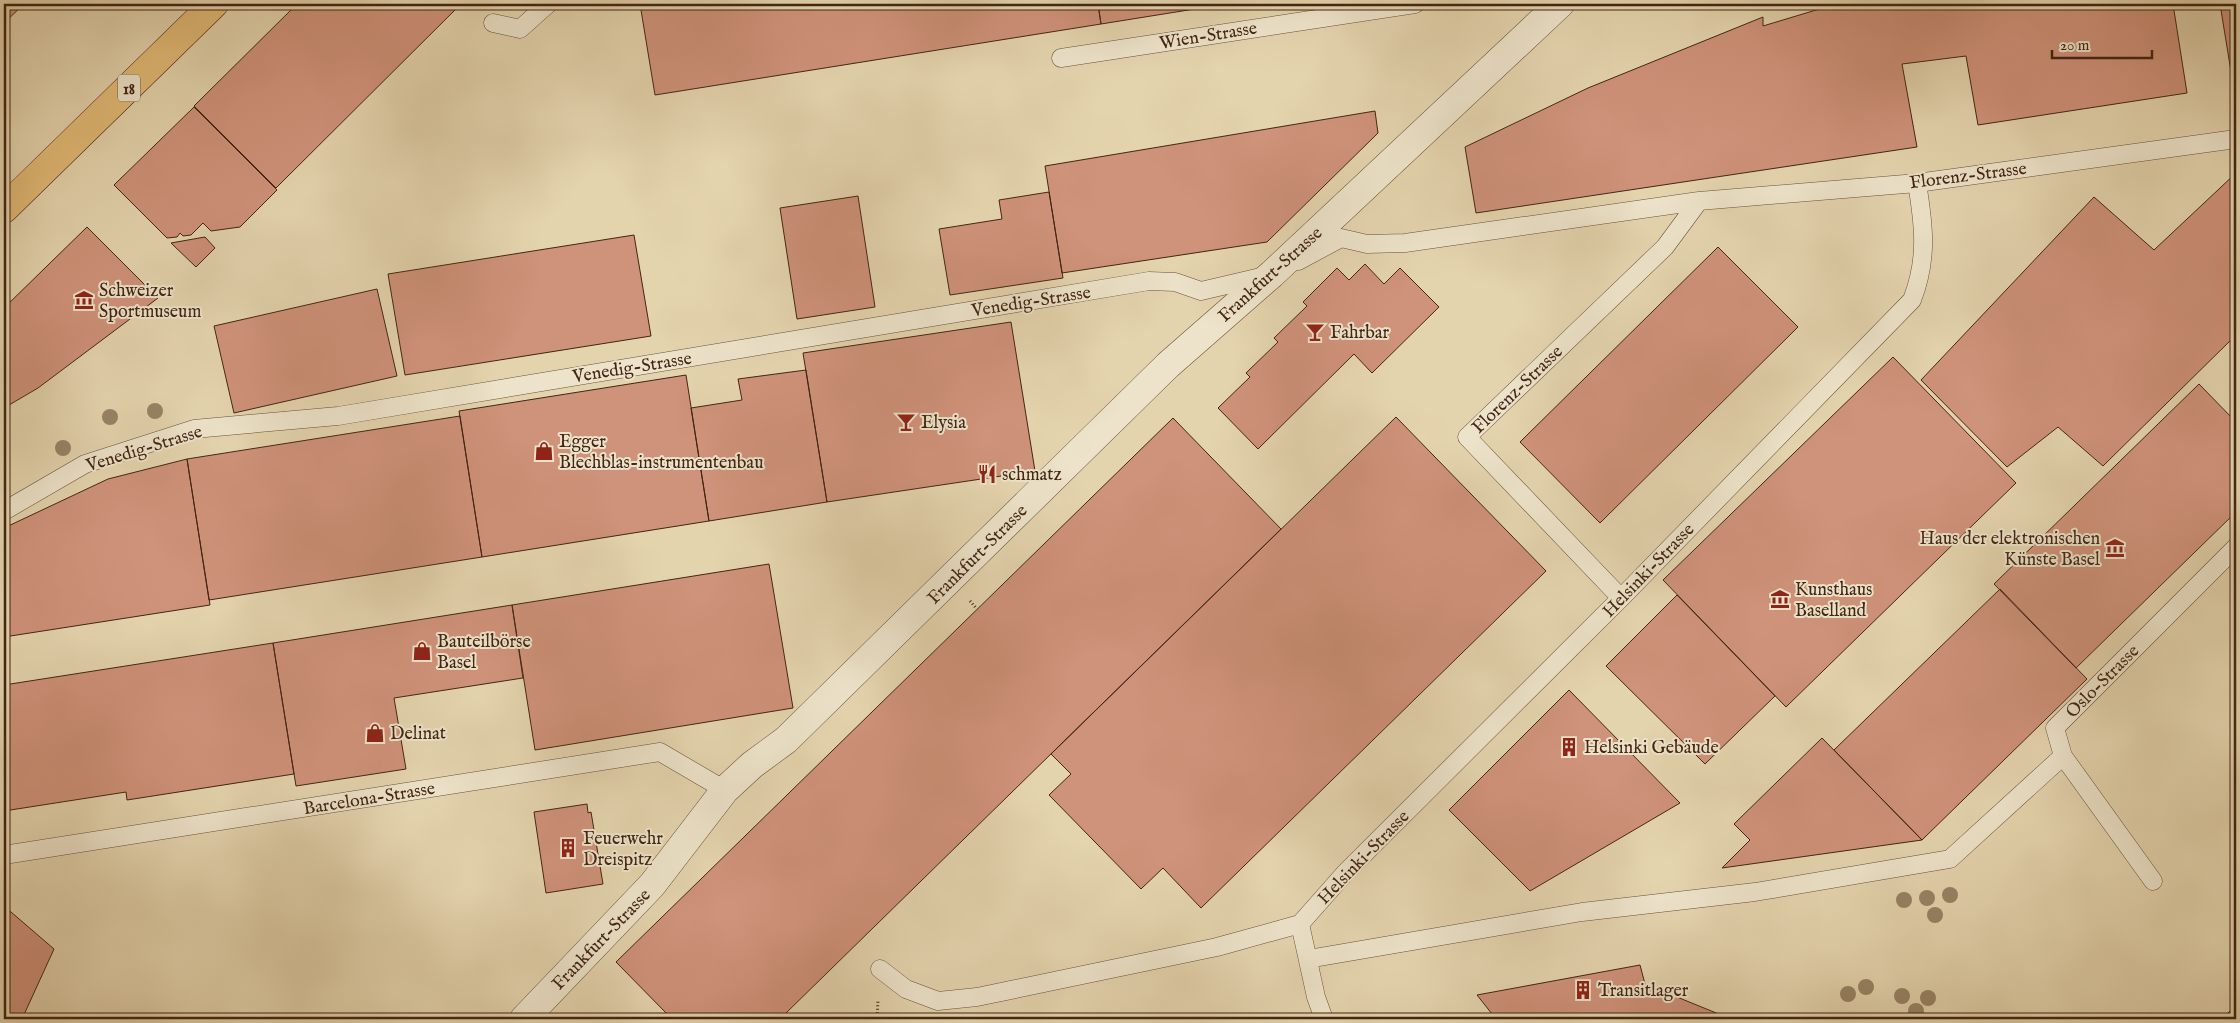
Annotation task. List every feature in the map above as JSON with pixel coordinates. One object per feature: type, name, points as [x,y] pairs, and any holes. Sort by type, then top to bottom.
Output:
[{"type":"main road","name":"18","points":[[4,209],[214,4]]},
{"type":"street","name":"Frankfurt-Strasse","points":[[524,1019],[652,885],[725,790],[752,765],[786,740],[1168,365],[1272,274],[1560,4]]},
{"type":"lane","points":[[493,23],[520,29],[548,4]]},
{"type":"lane","name":"Wien-Strasse","points":[[1061,58],[1415,4]]},
{"type":"lane","name":"Florenz-Strasse","points":[[1272,274],[1341,238],[1367,244],[1406,243],[1699,200],[1917,183],[2236,139]]},
{"type":"lane","name":"Helsinki-Strasse","points":[[1300,924],[1345,873],[1621,598],[1912,300],[1921,277],[1923,252],[1922,213],[1917,183]]},
{"type":"lane","name":"Florenz-Strasse","points":[[1621,598],[1467,437],[1665,247],[1699,200]]},
{"type":"lane","name":"Venedig-Strasse","points":[[4,511],[85,464],[194,429],[338,416],[1149,281],[1176,282],[1201,291],[1272,274]]},
{"type":"lane","name":"Oslo-Strasse","points":[[2153,881],[2063,756],[2055,728],[2236,547]]},
{"type":"lane","name":"Barcelona-Strasse","points":[[4,855],[660,752],[725,790]]},
{"type":"lane","points":[[1308,959],[1582,912],[1755,892],[1950,858],[2063,756]]},
{"type":"lane","points":[[880,969],[906,989],[938,1001],[977,997],[1217,947],[1300,924],[1316,997],[1324,1019]]},
{"type":"building","points":[[4,4],[24,4],[4,23]]},
{"type":"building","points":[[297,4],[461,4],[276,188],[194,106]]},
{"type":"building","points":[[640,4],[1098,4],[1101,24],[655,95]]},
{"type":"building","points":[[1098,4],[1226,4],[1101,24]]},
{"type":"building","points":[[1836,4],[2173,4],[2187,93],[1978,125],[1966,56],[1902,64],[1917,147],[1476,213],[1465,147],[1588,88],[1763,17],[1763,26]]},
{"type":"building","points":[[2220,4],[2236,4],[2236,90],[2234,90]]},
{"type":"building","points":[[194,107],[277,190],[240,227],[211,231],[203,223],[191,235],[183,236],[180,233],[177,237],[167,238],[114,185]]},
{"type":"building","points":[[1375,111],[1378,133],[1267,242],[1062,273],[1045,166]]},
{"type":"building","points":[[2236,173],[2236,335],[2103,466],[2058,427],[2007,467],[1921,380],[2094,197],[2154,250]]},
{"type":"building","points":[[1049,192],[1063,278],[950,295],[939,229],[1002,219],[999,200]]},
{"type":"building","points":[[858,196],[875,307],[797,319],[780,208]]},
{"type":"building","points":[[87,227],[158,298],[38,388],[4,408],[4,308]]},
{"type":"building","points":[[634,235],[651,336],[405,375],[388,274]]},
{"type":"building","points":[[205,237],[215,248],[196,267],[171,243]]},
{"type":"building","points":[[1718,247],[1798,327],[1600,523],[1520,442]]},
{"type":"building","points":[[1365,264],[1384,284],[1400,268],[1439,307],[1372,373],[1354,354],[1258,449],[1218,408],[1250,377],[1246,373],[1278,342],[1274,338],[1307,306],[1303,302],[1337,268],[1349,280]]},
{"type":"building","points":[[377,289],[397,376],[234,413],[214,326]]},
{"type":"building","points":[[1011,322],[1035,471],[827,502],[803,353]]},
{"type":"building","points":[[1893,357],[2016,483],[1786,707],[1663,580]]},
{"type":"building","points":[[806,370],[827,502],[709,521],[691,408],[742,400],[738,379]]},
{"type":"building","points":[[686,375],[709,521],[482,557],[459,411]]},
{"type":"building","name":"Haus der elektronischen Künste Basel","points":[[2199,384],[2236,422],[2236,512],[2076,668],[1994,584]]},
{"type":"building","points":[[460,416],[482,557],[209,600],[187,459]]},
{"type":"building","points":[[1396,417],[1546,571],[1201,908],[1163,868],[1141,889],[1049,795],[1071,774],[1051,754]]},
{"type":"building","points":[[1173,418],[1281,529],[784,1015],[789,1019],[672,1019],[616,962]]},
{"type":"building","points":[[187,459],[210,605],[4,637],[4,528],[108,479]]},
{"type":"building","points":[[769,564],[793,708],[535,750],[512,605]]},
{"type":"building","points":[[2000,589],[2087,679],[1922,840],[1834,750]]},
{"type":"building","points":[[1677,595],[1775,696],[1705,764],[1606,666]]},
{"type":"building","points":[[512,605],[523,678],[394,698],[406,769],[296,786],[273,643]]},
{"type":"building","points":[[273,643],[294,774],[127,800],[126,792],[4,811],[4,685]]},
{"type":"building","name":"Helsinki Gebäude","points":[[1569,690],[1680,803],[1530,891],[1449,810]]},
{"type":"building","points":[[1822,738],[1922,840],[1722,868],[1750,840],[1734,824]]},
{"type":"building","name":"Feuerwehr Dreispitz","points":[[587,804],[588,813],[591,812],[603,884],[546,893],[534,812]]},
{"type":"building","points":[[4,906],[54,949],[22,1019],[11,1019],[4,1008]]},
{"type":"building","name":"Transitlager","points":[[1640,965],[1645,984],[1731,1019],[1496,1019],[1477,995]]},
{"type":"building","points":[[2236,1005],[2236,1019],[2222,1019]]},
{"type":"building","points":[[1770,1014],[1771,1019],[1738,1019]]},
{"type":"place","name":"Schweizer Sportmuseum","points":[[84,300]]},
{"type":"place","name":"Fahrbar","points":[[1315,332]]},
{"type":"place","name":"Elysia","points":[[906,422]]},
{"type":"place","name":"Egger Blechblas-instrumentenbau","points":[[544,451]]},
{"type":"place","name":"schmatz","points":[[987,474]]},
{"type":"place","name":"Haus der elektronischen Künste Basel","points":[[2115,548]]},
{"type":"place","name":"Kunsthaus Baselland","points":[[1780,599]]},
{"type":"place","name":"Bauteilbörse Basel","points":[[422,651]]},
{"type":"place","name":"Delinat","points":[[375,733]]},
{"type":"place","name":"Helsinki Gebäude","points":[[1569,747]]},
{"type":"place","name":"Feuerwehr Dreispitz","points":[[568,848]]},
{"type":"place","name":"Transitlager","points":[[1583,990]]}]
